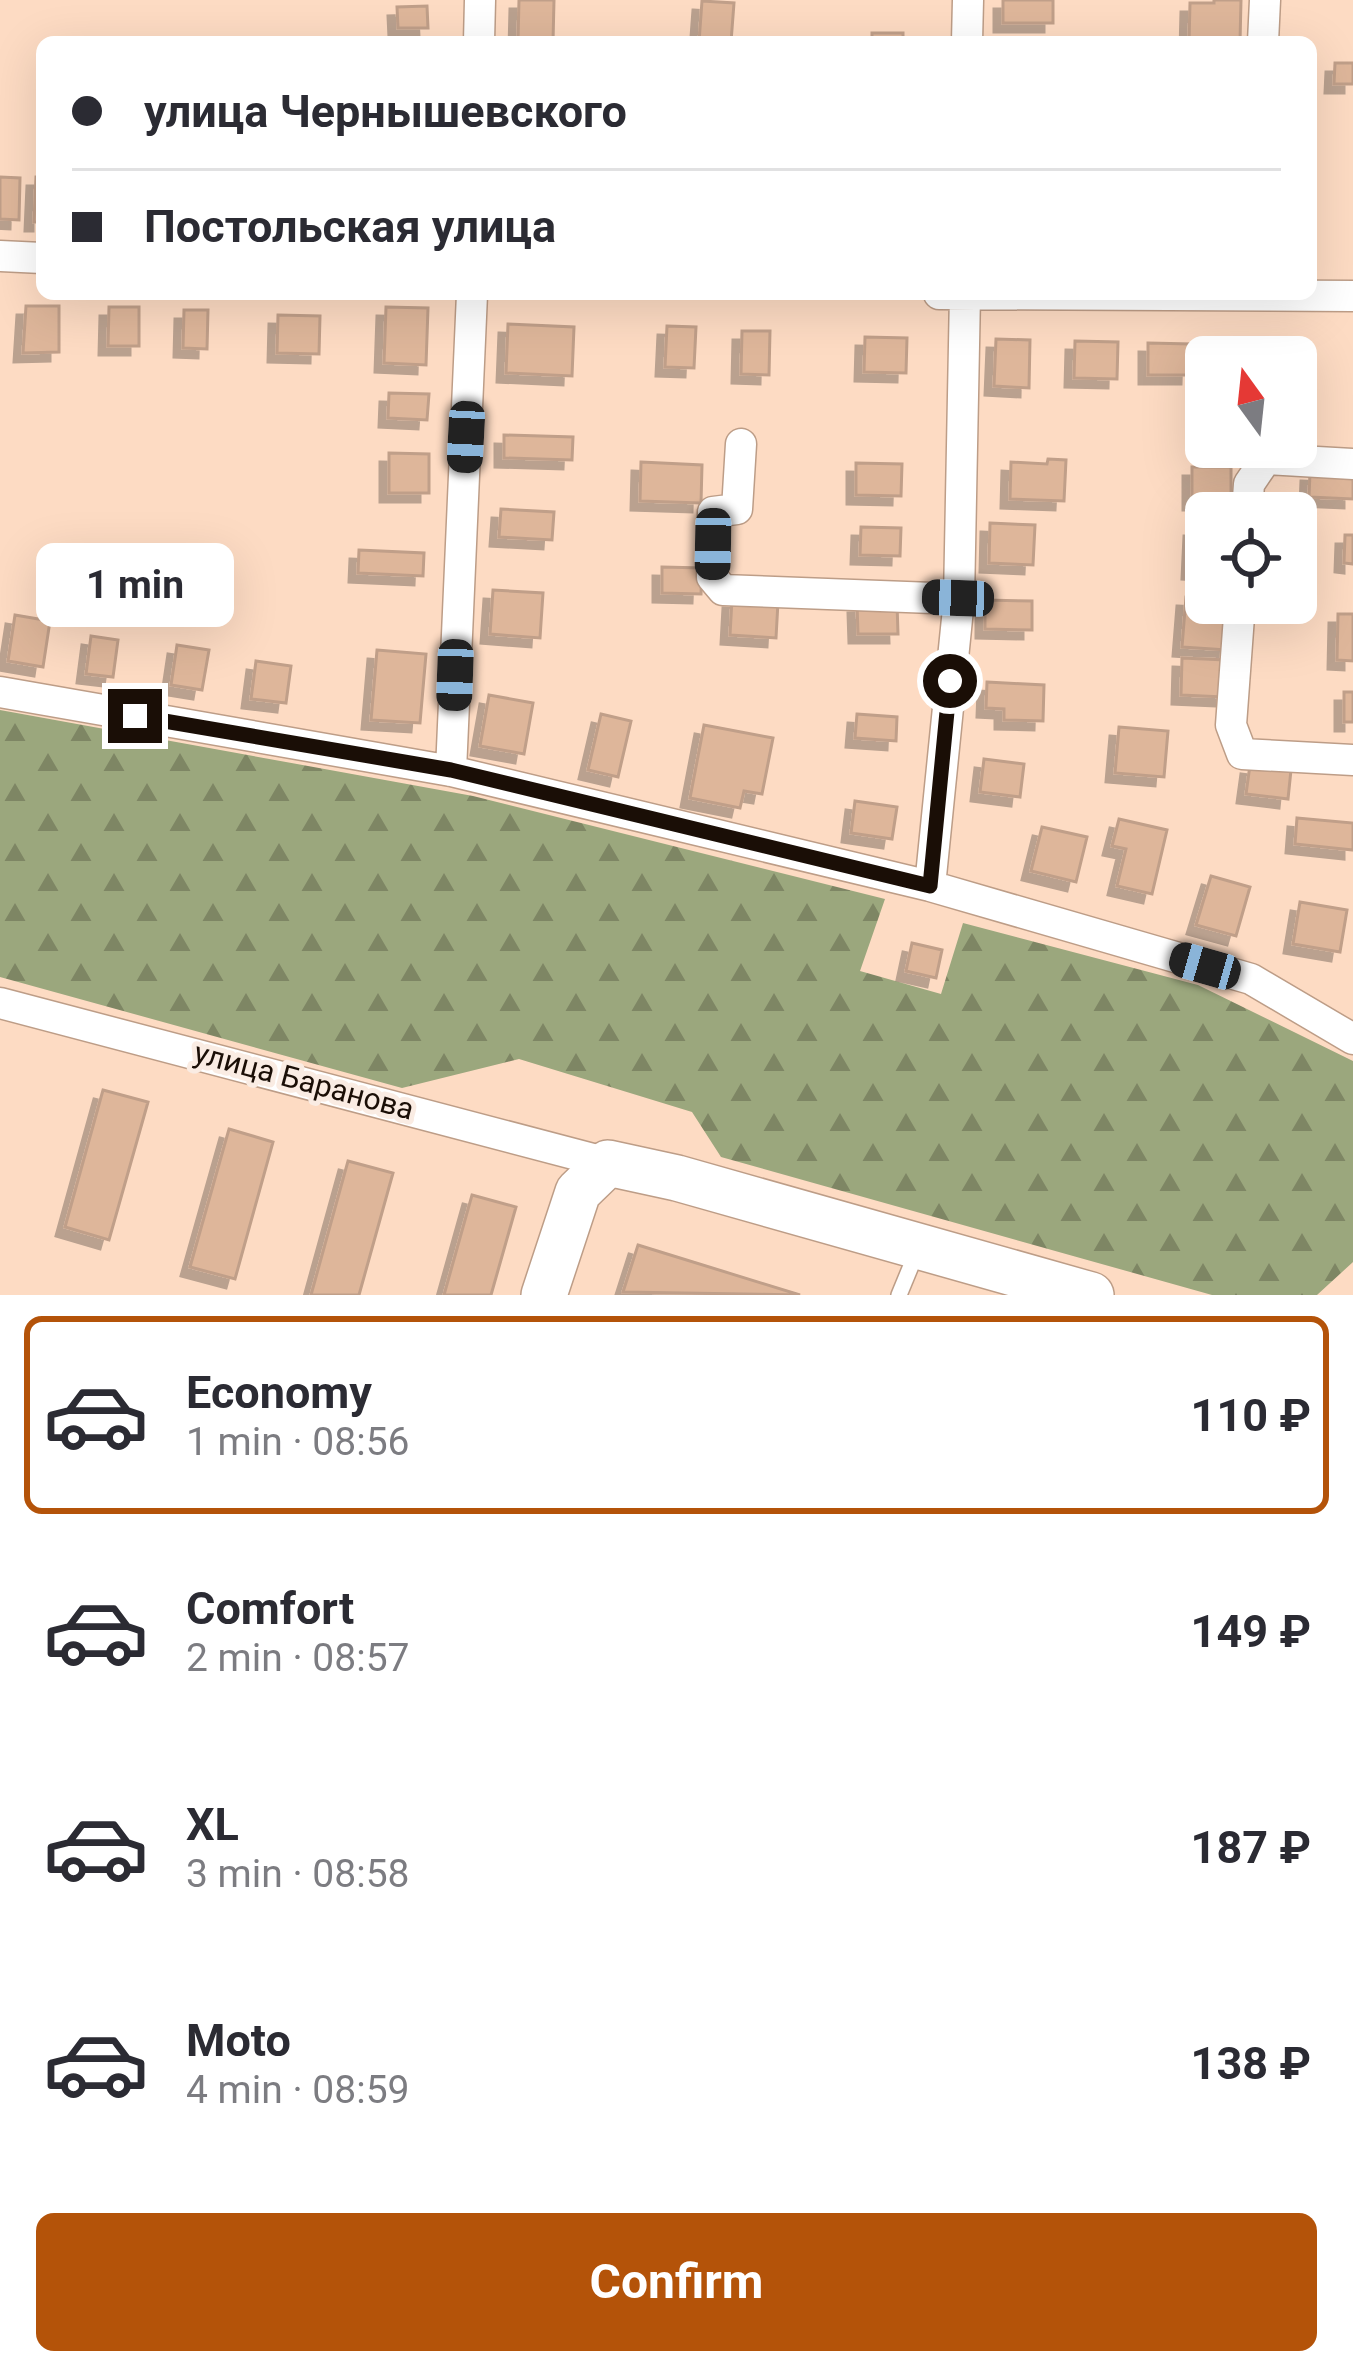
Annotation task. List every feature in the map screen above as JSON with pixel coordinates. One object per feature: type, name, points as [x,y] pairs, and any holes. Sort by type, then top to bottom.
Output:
[{"type":"street","points":[[478,36],[480,0]]},
{"type":"street","points":[[967,36],[968,0]]},
{"type":"street","points":[[1264,36],[1265,0]]},
{"type":"street","points":[[0,256],[36,258]]},
{"type":"street","points":[[1317,296],[1353,296]]},
{"type":"street","points":[[451,770],[472,300]]},
{"type":"street","points":[[930,886],[958,598],[964,300]]},
{"type":"street","points":[[741,444],[736,509],[713,512],[712,577],[723,590],[958,598]]},
{"type":"street","points":[[1248,492],[1266,459],[1353,464]]},
{"type":"street","points":[[1238,624],[1231,725],[1242,754],[1353,760]]},
{"type":"street","points":[[0,692],[451,770],[930,886],[1251,979],[1353,1039]]},
{"type":"street","name":"улица Баранова","points":[[0,1003],[608,1162]]},
{"type":"street","points":[[544,1295],[578,1192],[608,1162],[919,1246],[1067,1292]]},
{"type":"lane","points":[[899,1295],[919,1246]]},
{"type":"green space","points":[[0,710],[473,796],[885,899],[860,971],[941,994],[963,923],[1198,985],[1353,1061],[1353,1262],[1317,1295],[1212,1295],[721,1157],[692,1112],[519,1059],[402,1088],[0,977]]},
{"type":"building","points":[[519,0],[554,0],[553,36],[518,36]]},
{"type":"building","points":[[1003,0],[1053,0],[1053,23],[1003,23]]},
{"type":"building","points":[[1241,0],[1240,36],[1189,36],[1190,3]]},
{"type":"building","points":[[702,1],[734,3],[731,36],[699,36]]},
{"type":"building","points":[[427,6],[428,28],[398,28],[397,7]]},
{"type":"building","points":[[872,33],[903,33],[903,36]]},
{"type":"building","points":[[1335,63],[1353,63],[1353,84],[1334,84]]},
{"type":"building","points":[[0,177],[20,178],[19,220],[0,219]]},
{"type":"building","points":[[26,306],[59,306],[59,352],[23,353]]},
{"type":"building","points":[[109,307],[139,307],[139,346],[108,346]]},
{"type":"building","points":[[386,307],[428,308],[426,365],[384,363]]},
{"type":"building","points":[[184,310],[208,310],[207,349],[183,348]]},
{"type":"building","points":[[278,315],[320,316],[319,354],[277,353]]},
{"type":"building","points":[[508,324],[574,327],[572,376],[506,373]]},
{"type":"building","points":[[667,326],[696,327],[694,368],[665,367]]},
{"type":"building","points":[[742,331],[770,331],[769,375],[741,374]]},
{"type":"building","points":[[865,337],[907,338],[906,373],[864,372]]},
{"type":"building","points":[[996,339],[1030,340],[1029,388],[994,386]]},
{"type":"building","points":[[1075,341],[1118,342],[1117,379],[1074,378]]},
{"type":"building","points":[[1148,343],[1185,344],[1185,375],[1148,375]]},
{"type":"building","points":[[389,393],[429,394],[427,420],[388,418]]},
{"type":"building","points":[[504,435],[573,437],[572,460],[504,458]]},
{"type":"building","points":[[389,453],[429,454],[429,493],[389,493]]},
{"type":"building","points":[[1048,459],[1066,460],[1064,501],[1010,499],[1011,462],[1047,464]]},
{"type":"building","points":[[641,462],[702,465],[701,503],[640,501]]},
{"type":"building","points":[[856,463],[902,464],[901,496],[856,495]]},
{"type":"building","points":[[1192,468],[1231,468],[1231,492],[1192,492]]},
{"type":"building","points":[[1310,472],[1353,474],[1353,499],[1317,497],[1317,492],[1309,492]]},
{"type":"building","points":[[501,509],[554,512],[552,540],[499,537]]},
{"type":"building","points":[[990,523],[1035,525],[1033,565],[989,563]]},
{"type":"building","points":[[861,527],[901,528],[900,556],[860,555]]},
{"type":"building","points":[[1345,535],[1353,535],[1353,564],[1344,563]]},
{"type":"building","points":[[359,550],[424,553],[423,576],[358,573]]},
{"type":"building","points":[[662,567],[702,568],[701,594],[662,593]]},
{"type":"building","points":[[493,590],[543,593],[540,638],[490,634]]},
{"type":"building","points":[[732,599],[778,602],[776,638],[730,635]]},
{"type":"building","points":[[985,600],[1032,601],[1032,630],[985,629]]},
{"type":"building","points":[[897,603],[898,634],[858,634],[857,604]]},
{"type":"building","points":[[1185,610],[1185,624],[1229,624],[1227,650],[1182,647]]},
{"type":"building","points":[[1338,614],[1353,614],[1353,661],[1337,660]]},
{"type":"building","points":[[15,615],[50,621],[43,667],[8,661]]},
{"type":"building","points":[[91,636],[118,640],[113,677],[86,674]]},
{"type":"building","points":[[177,645],[209,650],[202,690],[171,685]]},
{"type":"building","points":[[377,650],[426,654],[420,723],[371,720]]},
{"type":"building","points":[[1182,658],[1226,660],[1224,697],[1181,695]]},
{"type":"building","points":[[256,661],[291,666],[286,703],[251,699]]},
{"type":"building","points":[[987,682],[1044,685],[1043,721],[1004,720],[1004,709],[986,708]]},
{"type":"building","points":[[1344,692],[1353,692],[1353,722],[1344,722]]},
{"type":"building","points":[[489,695],[533,703],[524,754],[480,746]]},
{"type":"building","points":[[601,714],[631,721],[618,777],[588,770]]},
{"type":"building","points":[[857,714],[897,717],[896,741],[855,738]]},
{"type":"building","points":[[704,725],[773,738],[762,794],[744,791],[740,808],[690,798]]},
{"type":"building","points":[[1119,727],[1168,731],[1164,777],[1115,773]]},
{"type":"building","points":[[984,759],[1024,764],[1020,797],[980,792]]},
{"type":"building","points":[[1250,765],[1291,770],[1288,799],[1246,794]]},
{"type":"building","points":[[855,801],[897,807],[892,839],[851,833]]},
{"type":"building","points":[[1297,818],[1353,823],[1353,850],[1295,844]]},
{"type":"building","points":[[1119,819],[1167,830],[1152,894],[1117,886],[1126,849],[1112,846]]},
{"type":"building","points":[[1042,827],[1087,837],[1076,882],[1031,871]]},
{"type":"building","points":[[1211,876],[1250,887],[1236,936],[1196,925]]},
{"type":"building","points":[[1300,902],[1347,910],[1340,952],[1293,944]]},
{"type":"building","points":[[912,943],[942,950],[936,978],[906,971]]},
{"type":"building","points":[[103,1090],[148,1102],[109,1240],[65,1227]]},
{"type":"building","points":[[229,1129],[273,1142],[235,1279],[190,1267]]},
{"type":"building","points":[[348,1161],[393,1173],[359,1295],[311,1295]]},
{"type":"building","points":[[472,1195],[516,1207],[491,1295],[444,1295]]},
{"type":"building","points":[[638,1245],[800,1295],[623,1292]]},
{"type":"route","points":[[135,716],[451,770],[930,886],[950,681]]}]
